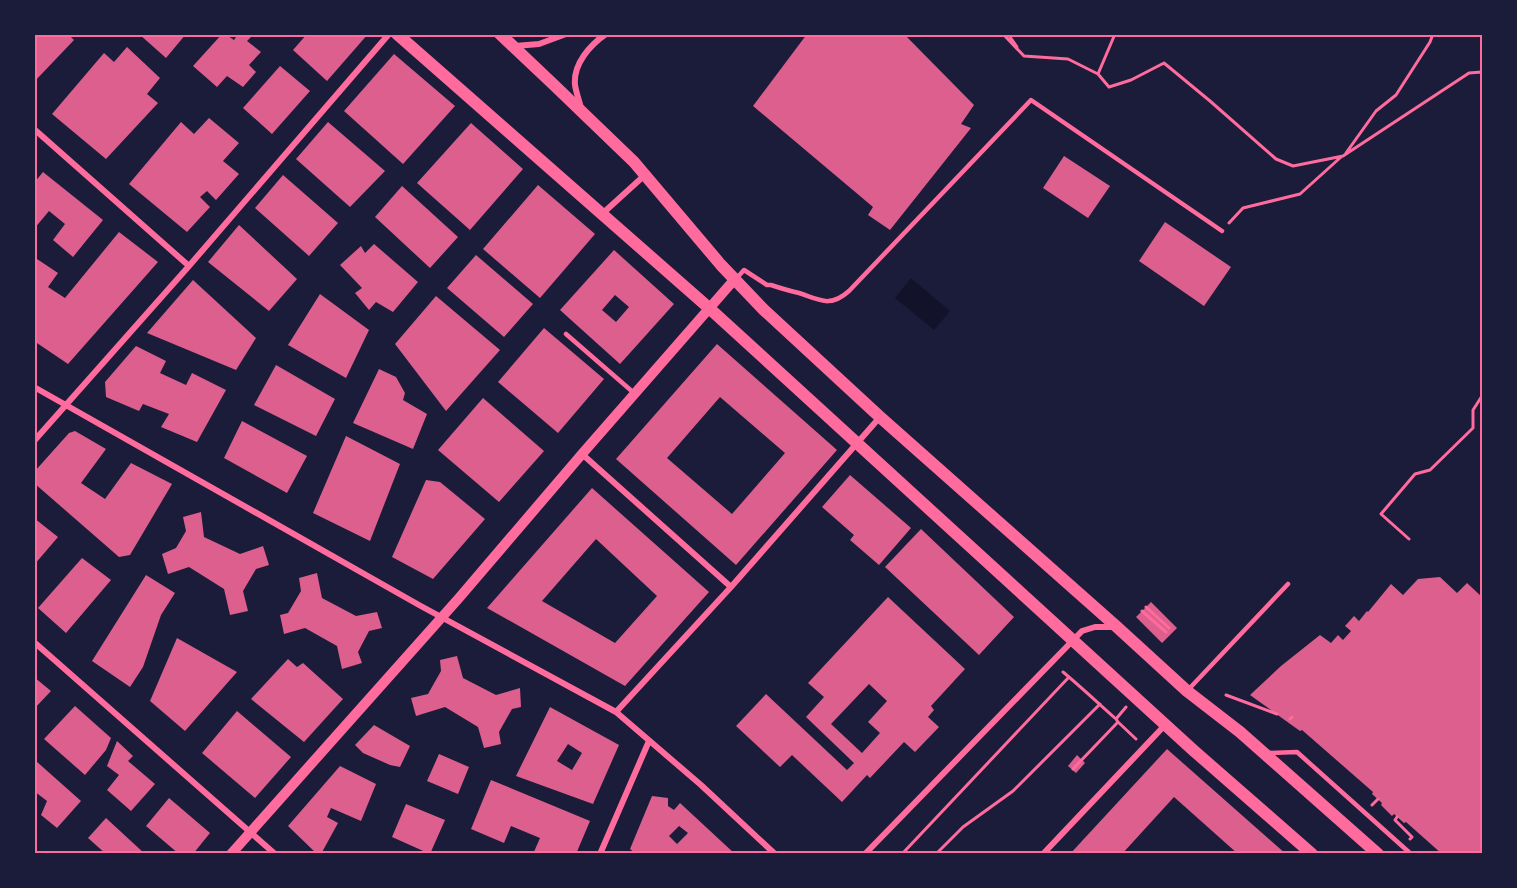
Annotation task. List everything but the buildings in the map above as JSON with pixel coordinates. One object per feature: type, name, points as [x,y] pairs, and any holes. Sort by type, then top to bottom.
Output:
[{"type":"main road","points":[[397,34],[709,308],[1202,757],[1312,854]]},
{"type":"main road","points":[[500,34],[646,174],[734,280],[764,310],[1186,691],[1240,732],[1378,854]]},
{"type":"street","points":[[34,441],[389,34]]},
{"type":"street","points":[[513,46],[539,44],[566,34]]},
{"type":"street","points":[[582,111],[575,84],[579,67],[592,45],[606,34]]},
{"type":"street","points":[[34,129],[189,266]]},
{"type":"street","points":[[602,214],[646,174]]},
{"type":"street","points":[[231,854],[442,617],[734,280]]},
{"type":"street","points":[[34,387],[442,617],[616,712],[701,785],[775,854]]},
{"type":"street","points":[[616,712],[731,587],[880,417]]},
{"type":"street","points":[[582,454],[731,587]]},
{"type":"street","points":[[865,854],[1073,640],[1086,629],[1117,627]]},
{"type":"street","points":[[34,642],[275,854]]},
{"type":"street","points":[[1043,854],[1166,724]]},
{"type":"street","points":[[600,854],[649,741]]},
{"type":"lane","points":[[734,280],[744,270],[766,285],[814,300],[825,302],[838,300],[1031,100],[1222,231]]},
{"type":"lane","points":[[566,334],[635,394]]},
{"type":"lane","points":[[1186,691],[1288,584]]},
{"type":"lane","points":[[1264,753],[1297,752],[1411,854]]},
{"type":"path","points":[[1003,34],[1024,56],[1068,59],[1098,74],[1108,87],[1131,80],[1164,63],[1210,100],[1276,159],[1293,166],[1343,156],[1377,111],[1396,95],[1433,34]]},
{"type":"path","points":[[1008,34],[1024,56]]},
{"type":"path","points":[[1098,74],[1115,34]]},
{"type":"path","points":[[1222,231],[1243,208],[1300,194],[1343,156],[1469,73],[1482,72]]},
{"type":"path","points":[[1409,538],[1381,514],[1415,474],[1430,470],[1473,428],[1473,410],[1482,396]]},
{"type":"path","points":[[1473,410],[1482,401]]},
{"type":"path","points":[[1146,607],[1169,628]]},
{"type":"path","points":[[1142,610],[1166,632]]},
{"type":"path","points":[[1063,672],[1137,740]]},
{"type":"path","points":[[902,854],[1069,677]]},
{"type":"path","points":[[1226,695],[1277,714]]},
{"type":"path","points":[[936,854],[963,827],[1013,791],[1100,704]]},
{"type":"path","points":[[1073,769],[1117,721],[1127,706]]},
{"type":"path","points":[[1372,806],[1378,799]]},
{"type":"shaded area","points":[[911,278],[950,311],[934,330],[895,298]]}]
